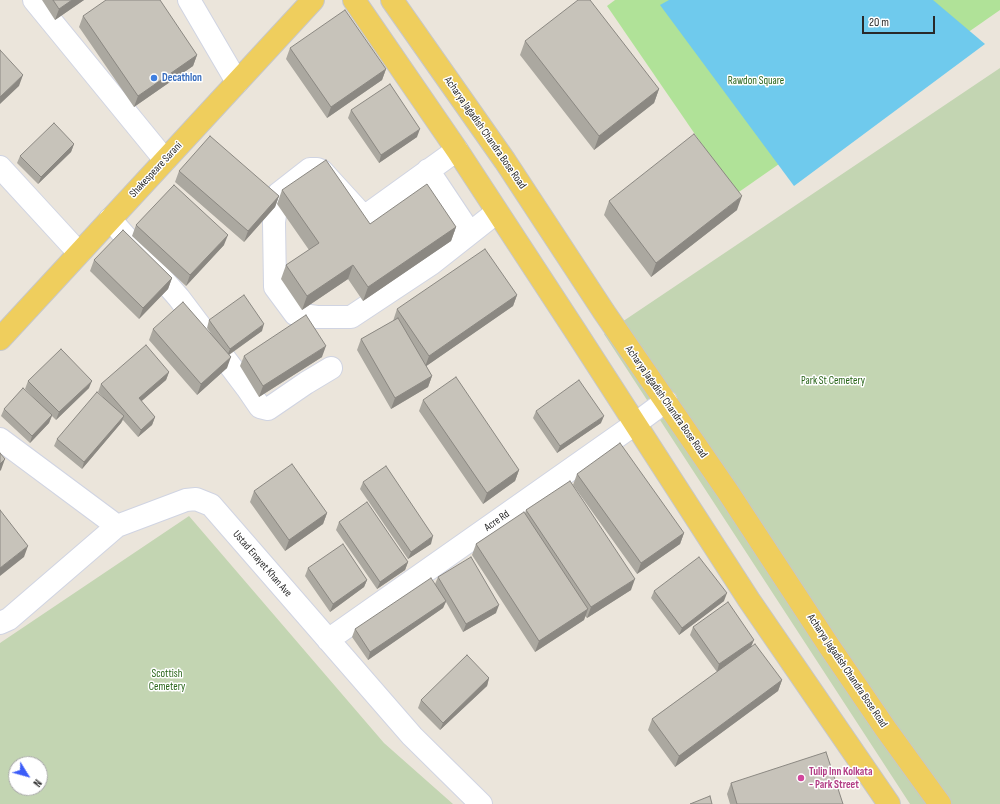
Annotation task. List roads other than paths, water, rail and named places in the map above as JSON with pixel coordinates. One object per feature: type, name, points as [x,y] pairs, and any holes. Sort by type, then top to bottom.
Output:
[{"type":"main road","name":"Shakespeare Sarani","points":[[0,339],[313,0]]},
{"type":"main road","points":[[354,0],[457,150],[749,600],[889,804]]},
{"type":"main road","name":"Acharya Jagadish Chandra Bose Road","points":[[392,0],[505,162],[604,312],[728,492],[829,646],[940,804]]},
{"type":"street","points":[[34,0],[165,160]]},
{"type":"street","points":[[189,0],[237,82]]},
{"type":"street","points":[[457,150],[364,217],[322,171],[310,169],[278,194],[274,222],[275,287],[295,314],[317,317],[351,317],[431,264],[497,212]]},
{"type":"street","points":[[0,167],[79,253]]},
{"type":"street","points":[[428,170],[470,233]]},
{"type":"street","points":[[110,219],[179,298],[260,407],[268,409],[331,368]]},
{"type":"street","name":"Acre Rd","points":[[328,640],[666,401]]},
{"type":"street","points":[[0,439],[116,526],[9,619],[0,623]]},
{"type":"street","name":"Ustad Enayet Khan Ave","points":[[116,526],[186,500],[196,499],[211,505],[412,736],[481,804]]},
{"type":"water","name":"Rawdon Square","points":[[669,0],[933,0],[985,44],[794,186],[660,5]]},
{"type":"place","name":"Decathlon","points":[[154,78]]},
{"type":"place","name":"Tulip Inn Kolkata - Park Street","points":[[801,778]]},
{"type":"park label","name":"Park St Cemetery","points":[[833,381]]},
{"type":"park label","name":"Scottish Cemetery","points":[[167,680]]}]
